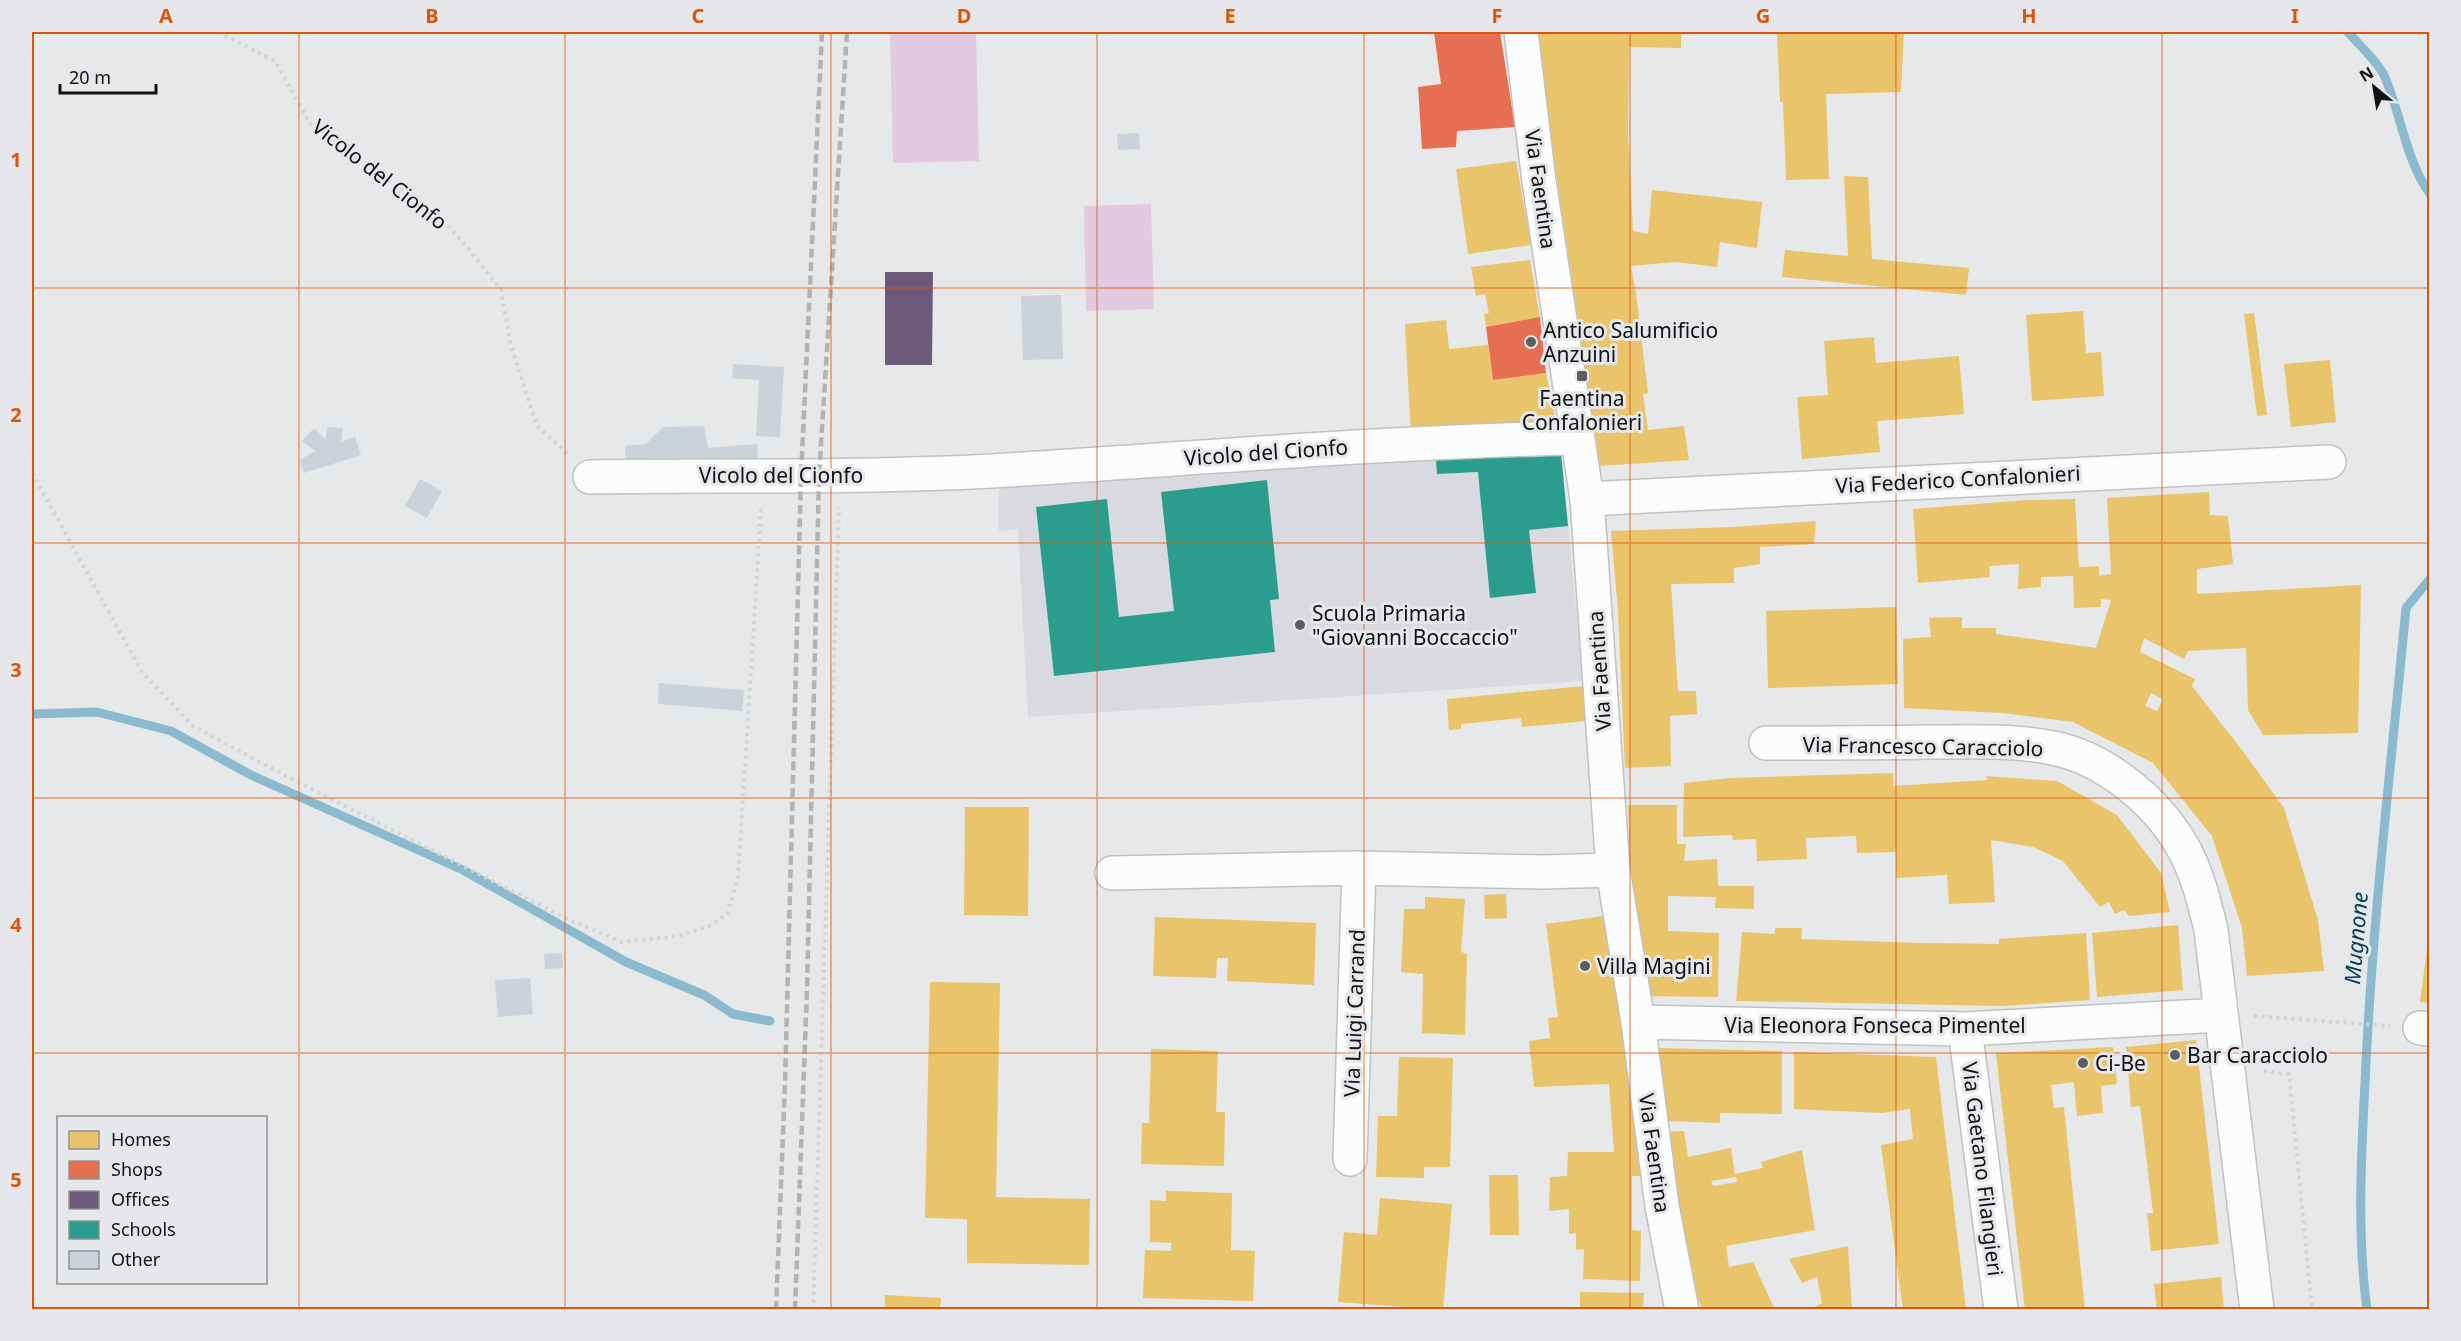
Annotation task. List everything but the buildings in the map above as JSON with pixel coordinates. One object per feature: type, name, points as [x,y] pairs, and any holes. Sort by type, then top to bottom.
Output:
[{"type":"street","name":"Via Faentina","points":[[1521,32],[1539,181],[1587,499],[1612,870],[1638,1022],[1662,1206],[1682,1310]]},
{"type":"street","name":"Vicolo del Cionfo","points":[[590,477],[840,476],[990,471],[1395,443],[1577,438]]},
{"type":"street","name":"Via Federico Confalonieri","points":[[1587,499],[2329,462]]},
{"type":"street","name":"Via Francesco Caracciolo","points":[[1766,743],[2015,744],[2056,748],[2105,767],[2149,805],[2175,835],[2188,857],[2201,892],[2211,930],[2257,1310]]},
{"type":"street","points":[[1112,873],[1359,868],[1542,872],[1612,870]]},
{"type":"street","name":"Via Luigi Carrand","points":[[1350,1159],[1359,868]]},
{"type":"street","name":"Via Eleonora Fonseca Pimentel","points":[[1638,1022],[1965,1029],[2221,1015]]},
{"type":"street","name":"Via Gaetano Filangieri","points":[[1965,1029],[2001,1310]]},
{"type":"path","name":"Vicolo del Cionfo","points":[[218,32],[275,61],[312,125],[440,217],[468,248],[501,290],[511,346],[537,426],[566,451],[590,477]]},
{"type":"path","points":[[32,473],[142,672],[193,726],[565,918],[622,942],[678,936],[709,926],[727,914],[738,879],[764,475]]},
{"type":"path","points":[[813,1310],[840,476]]},
{"type":"path","points":[[2221,1015],[2425,1029]]},
{"type":"path","points":[[2264,1071],[2289,1074],[2312,1310]]},
{"type":"shaded area","points":[[890,32],[976,32],[979,161],[893,163]]},
{"type":"shaded area","points":[[1151,204],[1154,309],[1086,311],[1084,206]]},
{"type":"shaded area","name":"Scuola Primaria \"Giovanni Boccaccio\"","points":[[1560,442],[1583,681],[1028,717],[1018,529],[999,531],[999,484]]},
{"type":"waterway","name":"Mugnone","points":[[2348,32],[2381,69],[2409,151],[2430,194]]},
{"type":"waterway","name":"Mugnone","points":[[2367,1310],[2362,1253],[2361,1168],[2377,904],[2406,608],[2430,579]]},
{"type":"waterway","points":[[32,714],[97,712],[171,731],[251,775],[463,870],[626,962],[704,995],[733,1014],[770,1021]]},
{"type":"railway","points":[[776,1310],[785,1083],[801,476],[822,32]]},
{"type":"railway","points":[[795,1310],[807,989],[819,476],[847,32]]},
{"type":"place","name":"Antico Salumificio Anzuini","points":[[1531,342]]},
{"type":"place","name":"Faentina Confalonieri","points":[[1582,376]]},
{"type":"place","name":"Scuola Primaria \"Giovanni Boccaccio\"","points":[[1300,625]]},
{"type":"place","name":"Villa Magini","points":[[1585,966]]},
{"type":"place","name":"Bar Caracciolo","points":[[2175,1055]]},
{"type":"place","name":"Ci-Be","points":[[2083,1063]]}]
